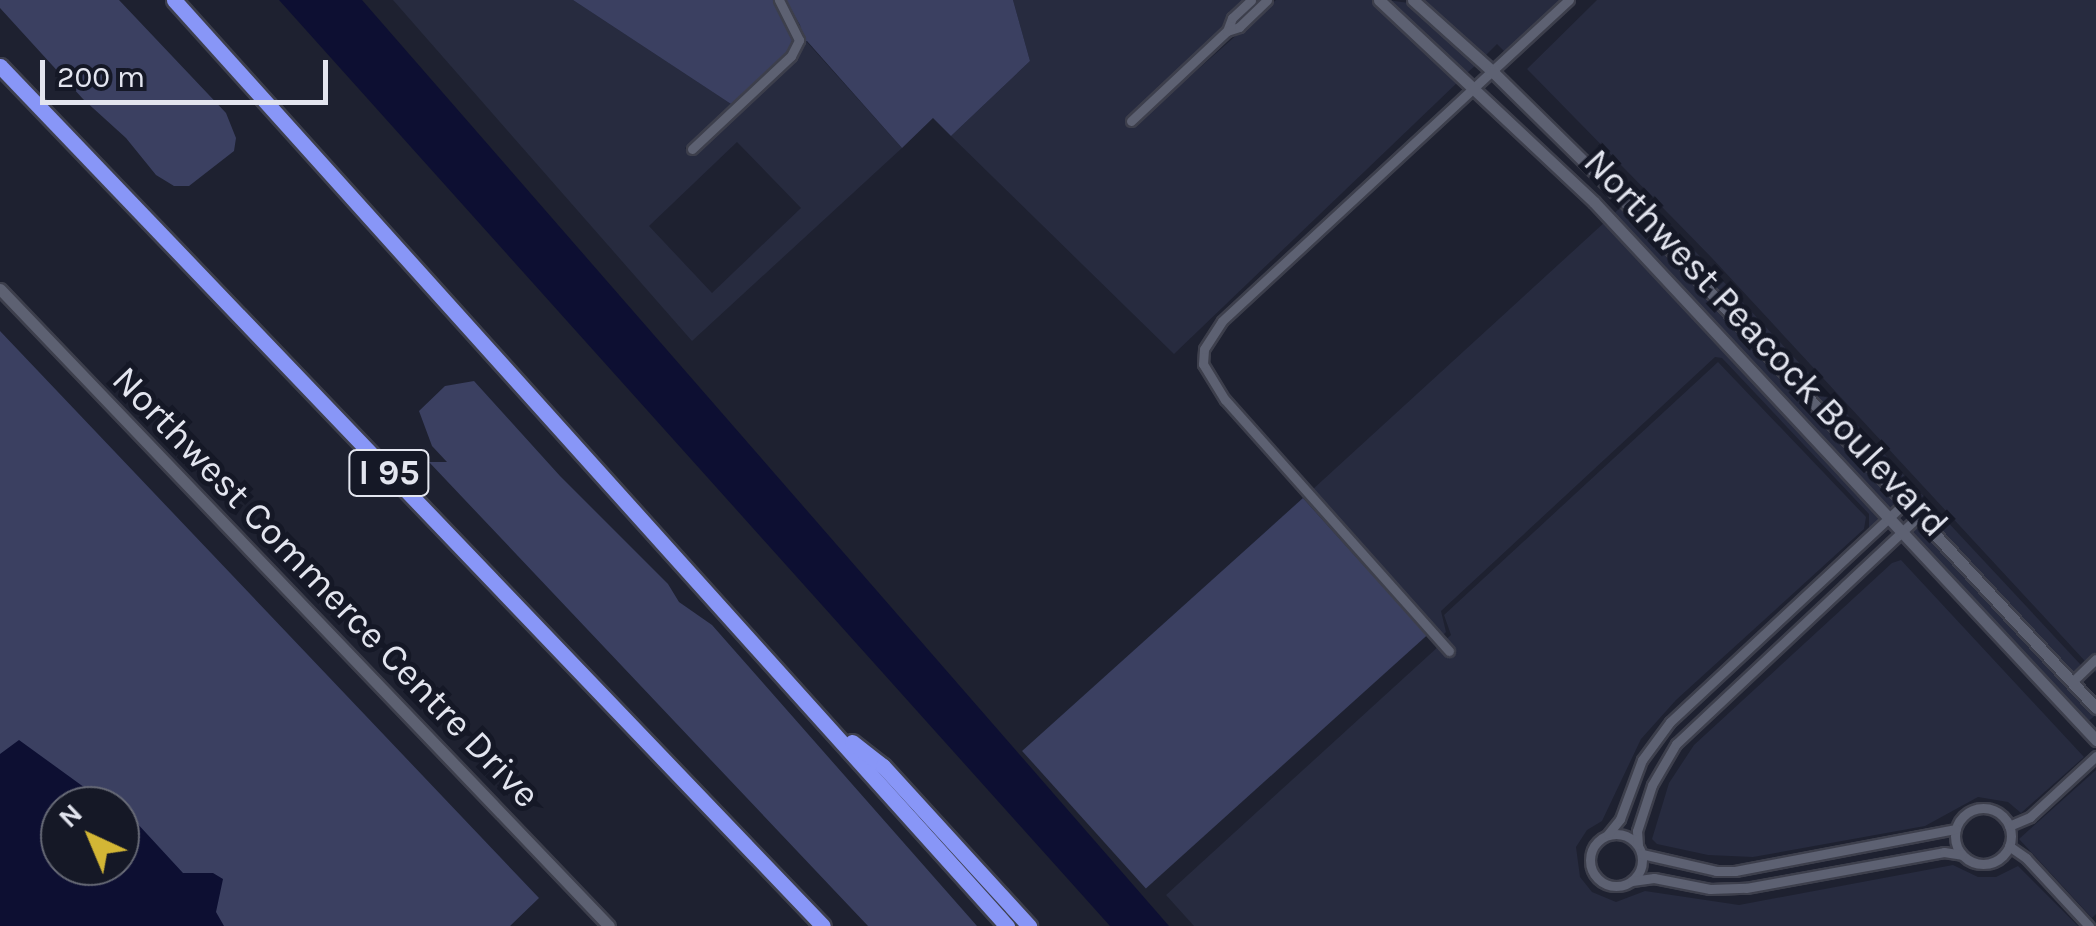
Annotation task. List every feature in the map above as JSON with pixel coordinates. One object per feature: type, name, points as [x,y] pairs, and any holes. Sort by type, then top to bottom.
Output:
[{"type":"highway","points":[[174,0],[1008,926]]},
{"type":"highway","name":"I 95","points":[[0,66],[823,926]]},
{"type":"highway","points":[[823,721],[883,766],[1029,926]]},
{"type":"highway","points":[[779,880],[812,926]]},
{"type":"street","points":[[692,149],[791,56],[799,40],[780,0]]},
{"type":"street","points":[[1228,30],[1232,18],[1251,0]]},
{"type":"street","points":[[1132,120],[1228,30],[1238,27],[1267,0]]},
{"type":"street","name":"Northwest Peacock Boulevard","points":[[1379,0],[1594,202],[2096,740]]},
{"type":"street","name":"Northwest Peacock Boulevard","points":[[1413,0],[1636,212],[2096,708]]},
{"type":"street","points":[[1449,651],[1225,400],[1203,364],[1210,333],[1222,321],[1569,0]]},
{"type":"street","name":"Northwest Commerce Centre Drive","points":[[0,289],[609,926]]},
{"type":"street","points":[[1907,501],[1654,740],[1620,819],[1591,852],[1590,868],[1608,885],[1654,878],[1726,889],[1942,853],[1989,864],[2003,856],[2009,846],[2009,826],[1998,812],[1981,808],[1964,816],[1956,829],[1962,855]]},
{"type":"street","points":[[1632,881],[1642,866],[1636,831],[1652,784],[1676,744],[1920,515]]},
{"type":"street","points":[[1792,606],[1806,621]]},
{"type":"street","points":[[2072,682],[2096,660]]},
{"type":"street","points":[[2009,826],[2030,817],[2096,756]]},
{"type":"street","points":[[1608,834],[1622,834],[1640,849],[1716,871],[1956,829]]},
{"type":"street","points":[[2009,846],[2026,858],[2089,926]]},
{"type":"street","points":[[1818,856],[1822,875]]},
{"type":"shaded area","points":[[0,0],[119,0],[226,113],[236,138],[234,151],[189,186],[174,186],[156,175],[126,138],[83,99],[0,8]]},
{"type":"shaded area","points":[[279,0],[362,0],[1169,926],[1110,926]]},
{"type":"shaded area","points":[[393,0],[573,0],[731,104],[685,148],[692,156],[795,60],[806,41],[902,148],[692,341]],"holes":[[[737,142],[801,208],[712,293],[649,226]]]},
{"type":"shaded area","points":[[573,0],[774,0],[793,39],[787,53],[731,104]]},
{"type":"shaded area","points":[[785,0],[1013,0],[1030,61],[951,136],[933,118],[902,148],[807,41],[803,43],[800,25]]},
{"type":"shaded area","points":[[1013,0],[1243,0],[1228,14],[1221,29],[1125,119],[1132,128],[1276,0],[1372,0],[1460,80],[1174,354],[951,136],[1030,61]]},
{"type":"shaded area","points":[[1387,0],[1409,3],[1477,64],[1467,73]]},
{"type":"shaded area","points":[[1420,0],[1561,0],[1505,52],[1497,44],[1484,57]]},
{"type":"shaded area","points":[[1597,0],[2096,0],[2096,673],[1711,257],[1527,69]]},
{"type":"shaded area","points":[[1639,191],[2082,666],[2073,674],[1630,199]]},
{"type":"shaded area","points":[[1622,206],[1898,502],[1889,510],[1613,214]]},
{"type":"shaded area","points":[[1606,221],[1883,516],[1869,528],[1869,514],[1722,358],[1715,357],[1441,611],[1446,632],[1442,636],[1312,490]]},
{"type":"shaded area","points":[[0,331],[539,898],[510,926],[0,926]]},
{"type":"shaded area","points":[[1718,362],[1866,517],[1864,529],[1676,700],[1641,739],[1602,821],[1587,830],[1576,847],[1580,877],[1592,892],[1616,902],[1645,891],[1739,905],[1953,865],[1978,877],[1996,877],[2018,866],[2078,926],[1194,926],[1166,895],[1451,635],[1444,615]]},
{"type":"shaded area","points":[[474,381],[560,476],[668,584],[679,602],[712,625],[977,926],[868,926],[429,462],[447,462],[432,446],[419,411],[445,386]]},
{"type":"shaded area","points":[[1303,498],[1427,635],[1146,888],[1022,751]]},
{"type":"shaded area","points":[[1920,523],[2096,712],[2089,721],[1911,531]]},
{"type":"shaded area","points":[[1901,560],[2084,757],[2021,813],[2008,802],[1978,797],[1925,826],[1753,857],[1708,855],[1657,844],[1652,839],[1669,783],[1694,745],[1892,563]]},
{"type":"shaded area","points":[[19,740],[82,786],[40,786],[40,886],[140,886],[140,826],[183,873],[213,873],[223,879],[216,912],[224,926],[0,926],[0,754]]},
{"type":"shaded area","points":[[2096,770],[2096,914],[2092,918],[2019,839]]}]
